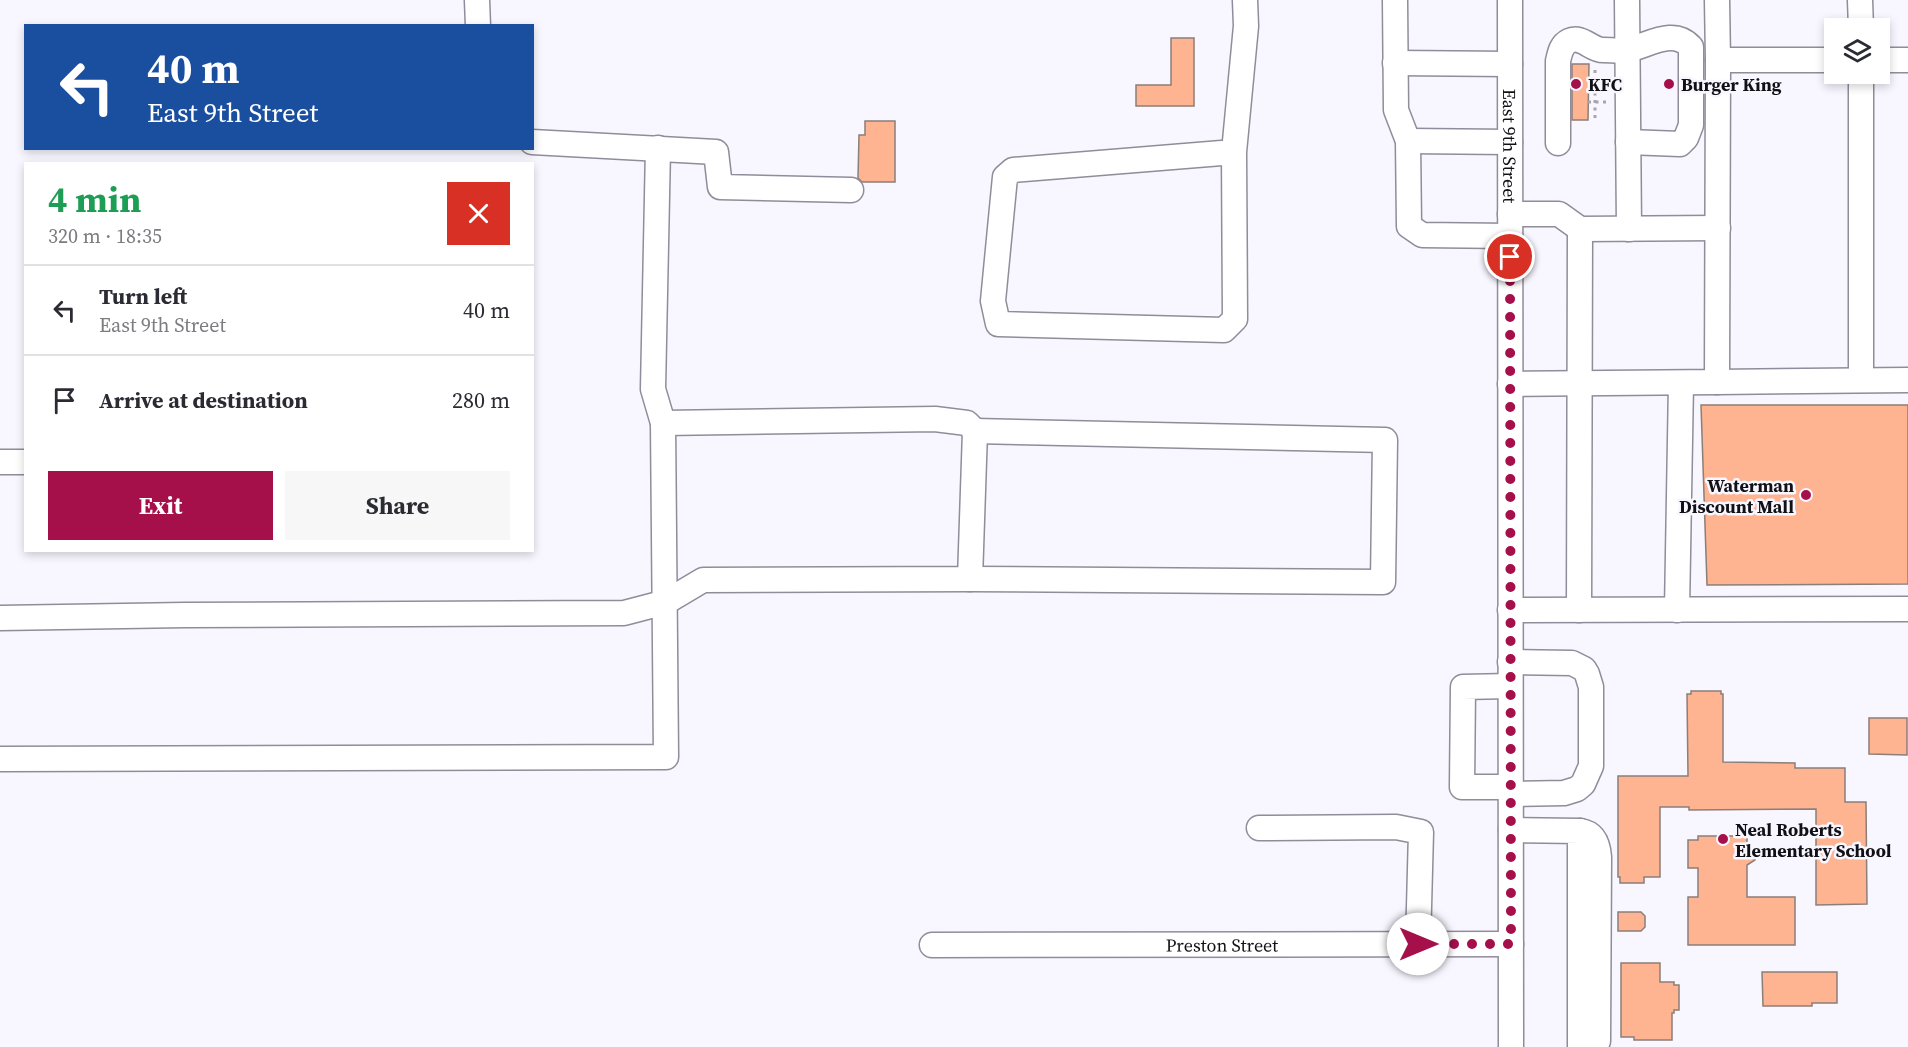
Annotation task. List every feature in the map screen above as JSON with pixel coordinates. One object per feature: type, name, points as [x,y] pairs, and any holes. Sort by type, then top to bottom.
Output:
[{"type":"street","points":[[477,0],[478,24]]},
{"type":"street","points":[[1234,152],[1013,170],[1005,177],[993,301],[998,324],[1224,330],[1235,319],[1234,152],[1246,26],[1245,0]]},
{"type":"street","points":[[1395,0],[1396,110],[1408,141],[1409,226],[1422,235],[1510,225],[1559,214],[1580,228],[1719,228]]},
{"type":"street","name":"East 9th Street","points":[[1510,0],[1511,1047]]},
{"type":"street","points":[[1627,0],[1629,228]]},
{"type":"street","points":[[1717,0],[1719,228],[1717,382]]},
{"type":"street","points":[[1860,0],[1861,18]]},
{"type":"street","points":[[1558,143],[1558,61],[1561,48],[1569,41],[1581,40],[1599,50],[1626,50],[1670,37],[1684,39],[1691,47],[1691,124],[1686,138],[1680,144],[1628,142]]},
{"type":"street","points":[[1718,60],[1824,60]]},
{"type":"street","points":[[1890,60],[1908,60]]},
{"type":"street","points":[[1395,63],[1510,64]]},
{"type":"street","points":[[1861,84],[1861,380]]},
{"type":"street","points":[[1408,141],[1510,142]]},
{"type":"street","points":[[534,142],[716,152],[720,187],[851,190]]},
{"type":"street","points":[[0,759],[666,757],[663,423],[653,389],[658,148]]},
{"type":"street","points":[[1579,610],[1580,228]]},
{"type":"street","points":[[1510,384],[1908,380]]},
{"type":"street","points":[[1677,610],[1681,383]]},
{"type":"street","points":[[0,618],[624,613],[666,602],[703,580],[1383,582],[1386,440],[975,431],[967,423],[935,419],[663,423]]},
{"type":"street","points":[[970,579],[975,431]]},
{"type":"street","points":[[0,462],[24,462]]},
{"type":"street","points":[[1510,610],[1908,609]]},
{"type":"street","points":[[1510,662],[1572,663],[1584,669],[1587,674],[1591,687],[1591,766],[1583,784],[1577,789],[1564,793],[1462,787],[1463,687],[1510,686]]},
{"type":"street","points":[[1259,828],[1396,827],[1421,832],[1418,944]]},
{"type":"street","points":[[1511,830],[1580,831],[1594,838],[1599,857],[1598,1041],[1590,1047]]},
{"type":"street","points":[[1580,831],[1580,1047]]},
{"type":"street","name":"Preston Street","points":[[932,945],[1511,944]]},
{"type":"path","points":[[1595,61],[1595,119]]},
{"type":"building","points":[[1171,38],[1194,38],[1194,106],[1136,106],[1136,85],[1171,85]]},
{"type":"building","name":"KFC","points":[[1572,64],[1589,64],[1588,120],[1572,120]]},
{"type":"building","points":[[865,121],[895,121],[895,182],[862,182],[858,178],[859,135],[865,135]]},
{"type":"building","name":"Waterman Discount Mall","points":[[1701,405],[1908,405],[1908,584],[1707,585]]},
{"type":"building","points":[[1691,691],[1721,691],[1723,694],[1723,762],[1795,763],[1795,768],[1845,768],[1845,802],[1866,802],[1867,904],[1816,905],[1816,809],[1689,810],[1689,807],[1660,807],[1660,877],[1644,877],[1644,883],[1620,883],[1620,877],[1618,877],[1618,776],[1688,776],[1687,694],[1691,694]]},
{"type":"building","points":[[1869,718],[1907,718],[1907,755],[1869,754]]},
{"type":"building","points":[[1698,836],[1747,836],[1747,846],[1754,849],[1757,854],[1755,860],[1747,865],[1747,897],[1795,897],[1795,945],[1688,945],[1688,897],[1698,897],[1698,868],[1688,868],[1688,840],[1698,840]]},
{"type":"building","points":[[1618,912],[1641,912],[1645,916],[1645,927],[1641,931],[1618,931]]},
{"type":"building","points":[[1621,963],[1660,963],[1660,982],[1674,982],[1674,985],[1679,985],[1679,1010],[1674,1010],[1672,1013],[1672,1040],[1634,1040],[1634,1037],[1621,1037]]},
{"type":"building","points":[[1762,972],[1837,972],[1837,1003],[1812,1003],[1812,1006],[1763,1006]]},
{"type":"place","name":"KFC","points":[[1576,84]]},
{"type":"place","name":"Burger King","points":[[1669,84]]},
{"type":"place","name":"Waterman Discount Mall","points":[[1806,495]]},
{"type":"place","name":"Neal Roberts Elementary School","points":[[1723,839]]},
{"type":"route","points":[[1418,944],[1511,944],[1510,257]]}]
